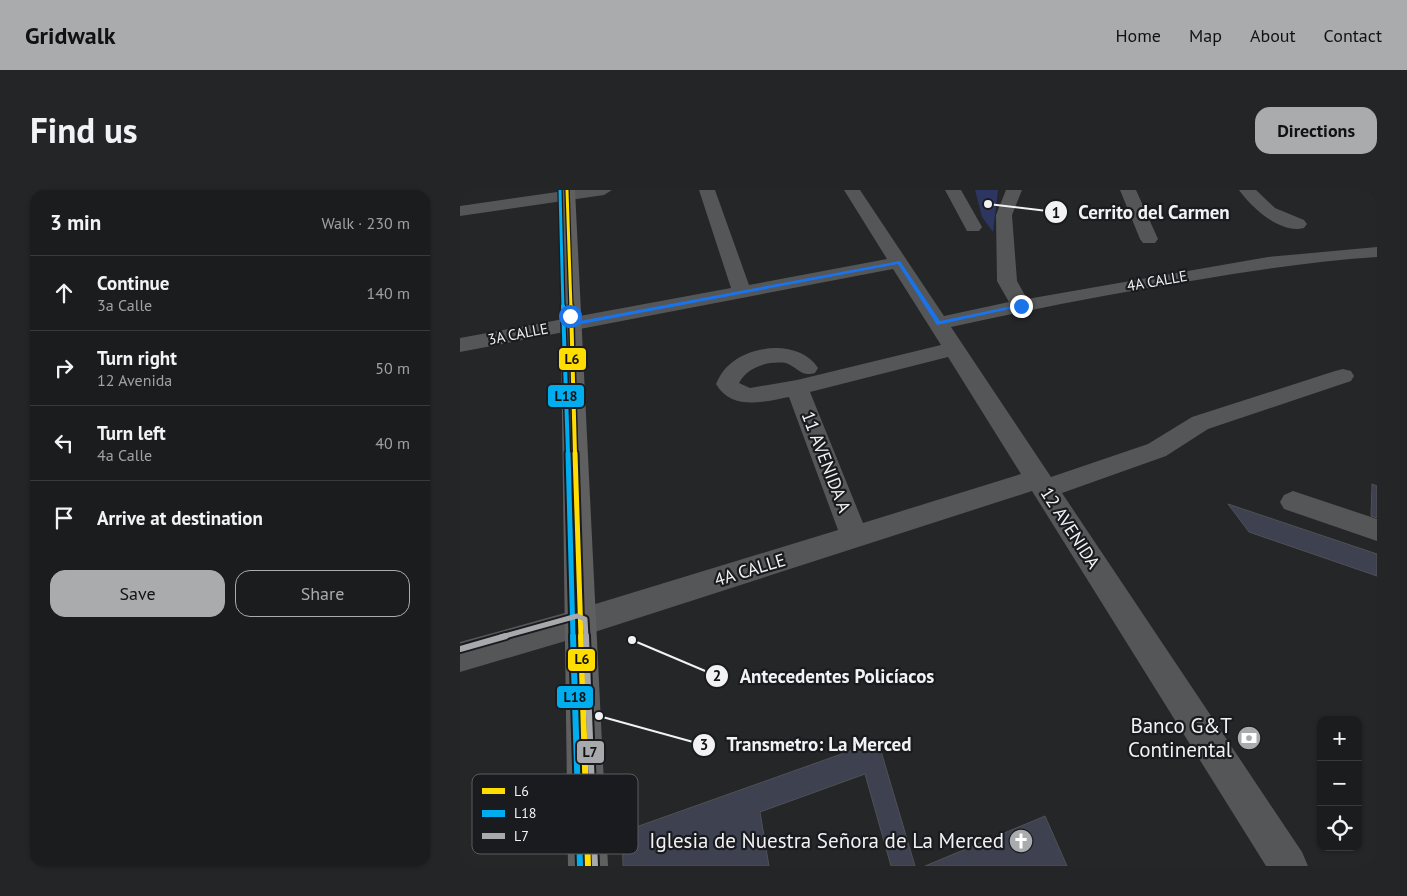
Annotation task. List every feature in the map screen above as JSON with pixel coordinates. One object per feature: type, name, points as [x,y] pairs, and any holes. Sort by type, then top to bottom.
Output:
[{"type":"main road","points":[[567,193],[585,774]]},
{"type":"street","points":[[460,211],[567,193],[604,190]]},
{"type":"street","points":[[707,190],[742,292]]},
{"type":"street","name":"12 AVENIDA","points":[[852,190],[1288,866]]},
{"type":"street","points":[[953,190],[973,227]]},
{"type":"street","points":[[1014,190],[1004,216],[1007,281],[1021,306]]},
{"type":"street","points":[[1128,190],[1149,238]]},
{"type":"street","points":[[1247,190],[1264,211],[1274,217],[1298,224]]},
{"type":"street","name":"4A CALLE","points":[[939,324],[1021,306],[1283,260],[1377,252]]},
{"type":"street","name":"3A CALLE","points":[[460,345],[900,262]]},
{"type":"street","name":"11 AVENIDA A","points":[[855,537],[802,378],[955,348]]},
{"type":"street","name":"4A CALLE","points":[[460,657],[579,623],[855,537],[1157,450],[1200,423],[1343,376]]},
{"type":"street","points":[[1293,502],[1377,530]]},
{"type":"shaded area","points":[[975,190],[998,190],[993,232],[982,217]]},
{"type":"building","points":[[1372,484],[1377,486],[1377,518],[1371,516]]},
{"type":"building","points":[[1228,504],[1377,554],[1377,576],[1249,532]]},
{"type":"building","points":[[878,741],[915,866],[891,866],[865,774],[760,812],[769,866],[623,866],[623,854],[638,854],[638,826]]},
{"type":"building","name":"Iglesia de Nuestra Señora de La Merced","points":[[1045,816],[1067,866],[925,866]]},
{"type":"transit line","name":"L18","points":[[560,190],[577,774]]},
{"type":"transit line","name":"L6","points":[[567,190],[585,774]]},
{"type":"transit line","name":"L7","points":[[460,649],[577,616],[585,619],[591,774]]},
{"type":"transit line","name":"L18","points":[[580,854],[580,866]]},
{"type":"transit line","name":"L6","points":[[588,854],[588,866]]},
{"type":"transit line","name":"L7","points":[[595,854],[595,866]]},
{"type":"place","name":"Cerrito del Carmen","points":[[988,204]]},
{"type":"place","name":"Antecedentes Policíacos","points":[[632,640]]},
{"type":"place","name":"Transmetro: La Merced","points":[[599,716]]},
{"type":"place","name":"Banco G&T Continental","points":[[1249,738]]},
{"type":"place","name":"Iglesia de Nuestra Señora de La Merced","points":[[1021,841]]},
{"type":"route","points":[[570,316],[571,324],[900,262],[939,324],[1021,306]]}]
